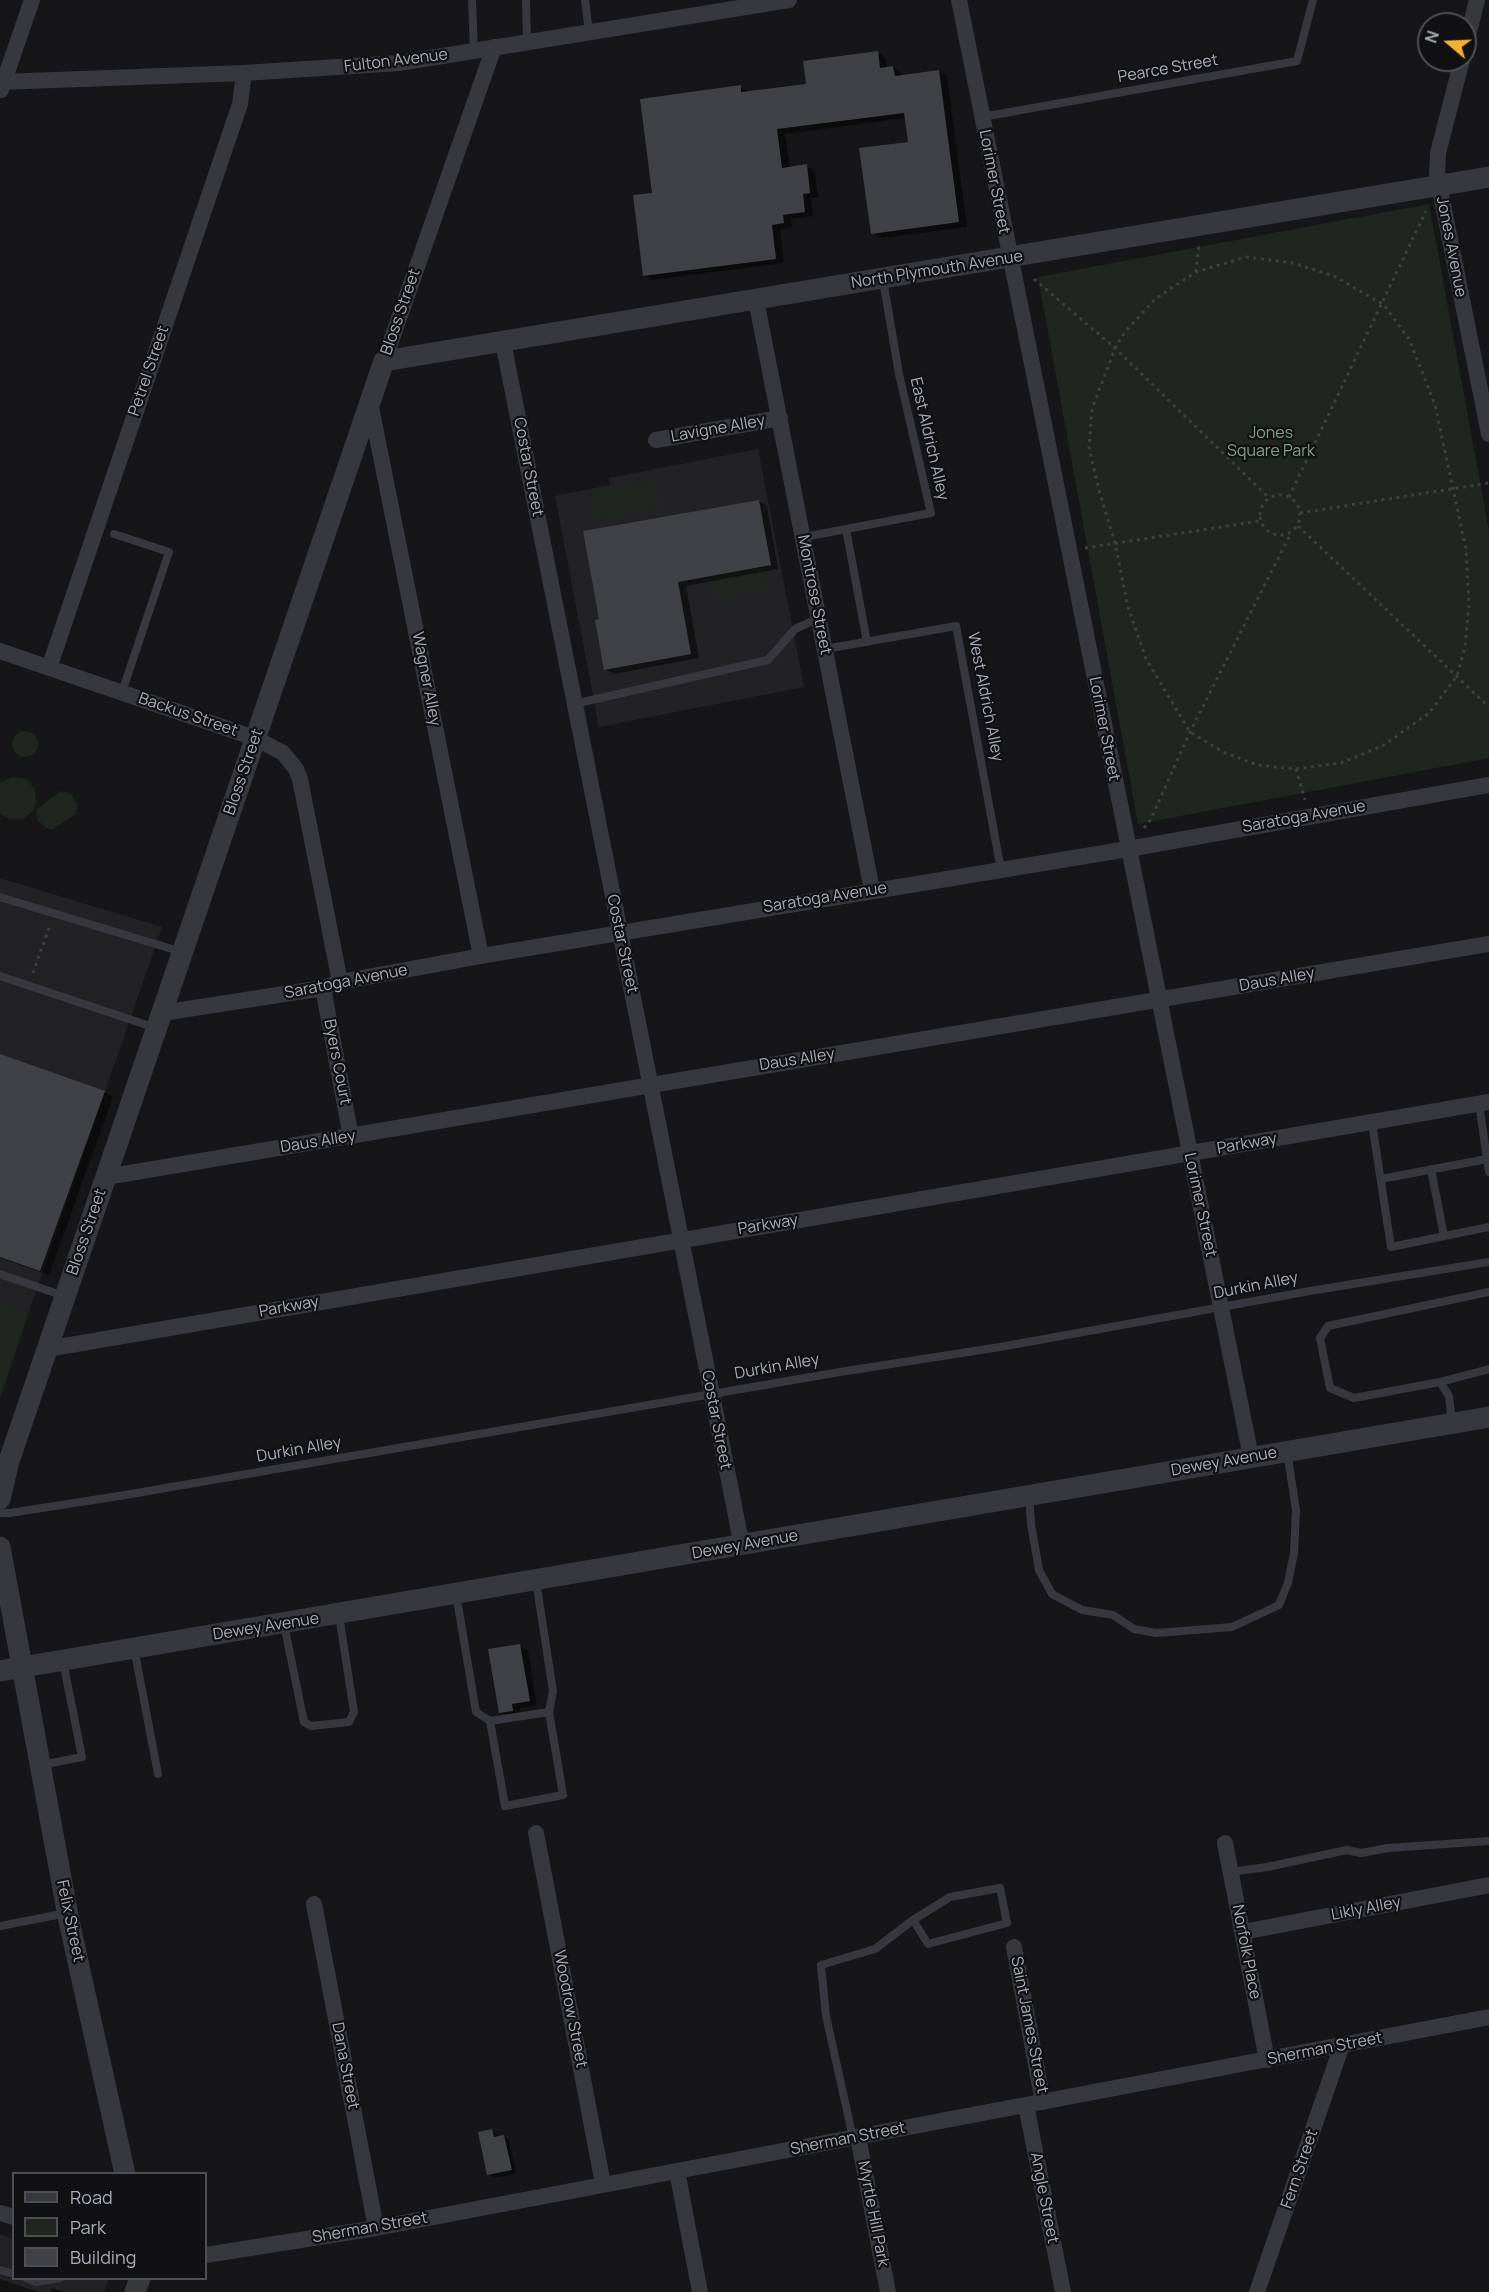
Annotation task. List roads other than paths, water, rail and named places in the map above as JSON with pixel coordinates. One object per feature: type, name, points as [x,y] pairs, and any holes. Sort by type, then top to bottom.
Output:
[{"type":"street","points":[[1,86],[32,0]]},
{"type":"street","name":"Fulton Avenue","points":[[1,86],[388,64],[789,0]]},
{"type":"street","name":"Lorimer Street","points":[[959,0],[1251,1457]]},
{"type":"street","name":"Bloss Street","points":[[0,1499],[9,1461],[47,1348],[370,402],[494,47]]},
{"type":"street","name":"Jones Avenue","points":[[1459,72],[1437,164],[1439,185],[1489,434]]},
{"type":"street","name":"Petrel Street","points":[[49,668],[240,104],[244,73]]},
{"type":"street","name":"North Plymouth Avenue","points":[[384,362],[1489,177]]},
{"type":"street","name":"Montrose Street","points":[[756,300],[872,890]]},
{"type":"street","name":"Costar Street","points":[[503,342],[742,1546]]},
{"type":"street","name":"Wagner Alley","points":[[370,402],[481,956]]},
{"type":"street","name":"Lavigne Alley","points":[[656,440],[780,417]]},
{"type":"street","name":"Backus Street","points":[[0,651],[255,738],[283,753],[296,769],[300,779],[340,982]]},
{"type":"street","name":"Saratoga Avenue","points":[[159,1021],[323,988],[340,982],[481,956],[1128,849],[1489,785]]},
{"type":"street","name":"Daus Alley","points":[[106,1177],[1489,944]]},
{"type":"street","name":"Byers Court","points":[[323,988],[351,1137]]},
{"type":"street","name":"Parkway","points":[[47,1348],[1484,1103]]},
{"type":"street","name":"Dewey Avenue","points":[[0,1671],[339,1615],[1489,1417]]},
{"type":"street","points":[[0,1547],[22,1667]]},
{"type":"street","name":"Felix Street","points":[[22,1667],[68,1913],[125,2172]]},
{"type":"street","name":"Woodrow Street","points":[[536,1833],[603,2184]]},
{"type":"street","name":"Norfolk Place","points":[[1225,1843],[1267,2060]]},
{"type":"street","name":"Likly Alley","points":[[1243,1932],[1489,1885]]},
{"type":"street","name":"Dana Street","points":[[314,1904],[376,2229]]},
{"type":"street","name":"Saint James Street","points":[[1014,1947],[1043,2102]]},
{"type":"street","name":"Sherman Street","points":[[207,2255],[376,2229],[1489,2017]]},
{"type":"street","name":"Fern Street","points":[[1257,2292],[1342,2045]]},
{"type":"street","name":"Angle Street","points":[[1026,2104],[1063,2292]]},
{"type":"street","name":"Myrtle Hill Park","points":[[856,2137],[888,2292]]},
{"type":"street","points":[[676,2171],[700,2292]]},
{"type":"lane","points":[[472,0],[474,51]]},
{"type":"lane","points":[[526,0],[527,42]]},
{"type":"lane","points":[[585,0],[589,32]]},
{"type":"lane","name":"Pearce Street","points":[[982,117],[1297,61],[1313,0]]},
{"type":"lane","name":"East Aldrich Alley","points":[[804,537],[931,513],[899,374],[882,279]]},
{"type":"lane","points":[[846,529],[867,642]]},
{"type":"lane","points":[[114,534],[169,552],[122,692]]},
{"type":"lane","points":[[574,704],[768,660],[795,629],[819,618]]},
{"type":"lane","name":"West Aldrich Alley","points":[[825,649],[956,626],[1001,870]]},
{"type":"lane","points":[[0,897],[182,952]]},
{"type":"lane","points":[[0,976],[159,1021]]},
{"type":"lane","points":[[1484,1103],[1489,1172]]},
{"type":"lane","points":[[1372,1123],[1392,1247],[1489,1227]]},
{"type":"lane","points":[[1381,1179],[1487,1159]]},
{"type":"lane","points":[[1431,1169],[1444,1236]]},
{"type":"lane","name":"Durkin Alley","points":[[0,1513],[125,1495],[1489,1262]]},
{"type":"lane","points":[[0,1274],[65,1296]]},
{"type":"lane","points":[[1489,1292],[1328,1326],[1320,1338],[1330,1388],[1354,1398],[1440,1382],[1489,1369]]},
{"type":"lane","points":[[1440,1382],[1449,1396],[1453,1423]]},
{"type":"lane","points":[[1029,1496],[1039,1570],[1052,1594],[1082,1610],[1113,1615],[1134,1629],[1156,1633],[1232,1627],[1279,1605],[1288,1582],[1294,1553],[1296,1509],[1287,1451]]},
{"type":"lane","points":[[490,1721],[505,1806],[563,1795],[549,1712],[553,1691],[536,1580]]},
{"type":"lane","points":[[456,1594],[476,1712],[490,1721],[549,1712]]},
{"type":"lane","points":[[284,1623],[304,1722],[312,1726],[349,1722],[354,1712],[339,1615]]},
{"type":"lane","points":[[134,1648],[158,1774]]},
{"type":"lane","points":[[40,1765],[82,1757],[63,1660]]},
{"type":"lane","points":[[1231,1872],[1347,1850],[1361,1853],[1388,1848],[1489,1842]]},
{"type":"lane","points":[[856,2137],[826,2016],[820,1965],[875,1949],[913,1920],[950,1897],[1000,1888],[1007,1923],[928,1944],[913,1920]]},
{"type":"lane","points":[[0,1926],[68,1913]]},
{"type":"lane","points":[[31,2280],[36,2282],[48,2280]]},
{"type":"park label","name":"Jones Square Park","points":[[1271,443]]}]
